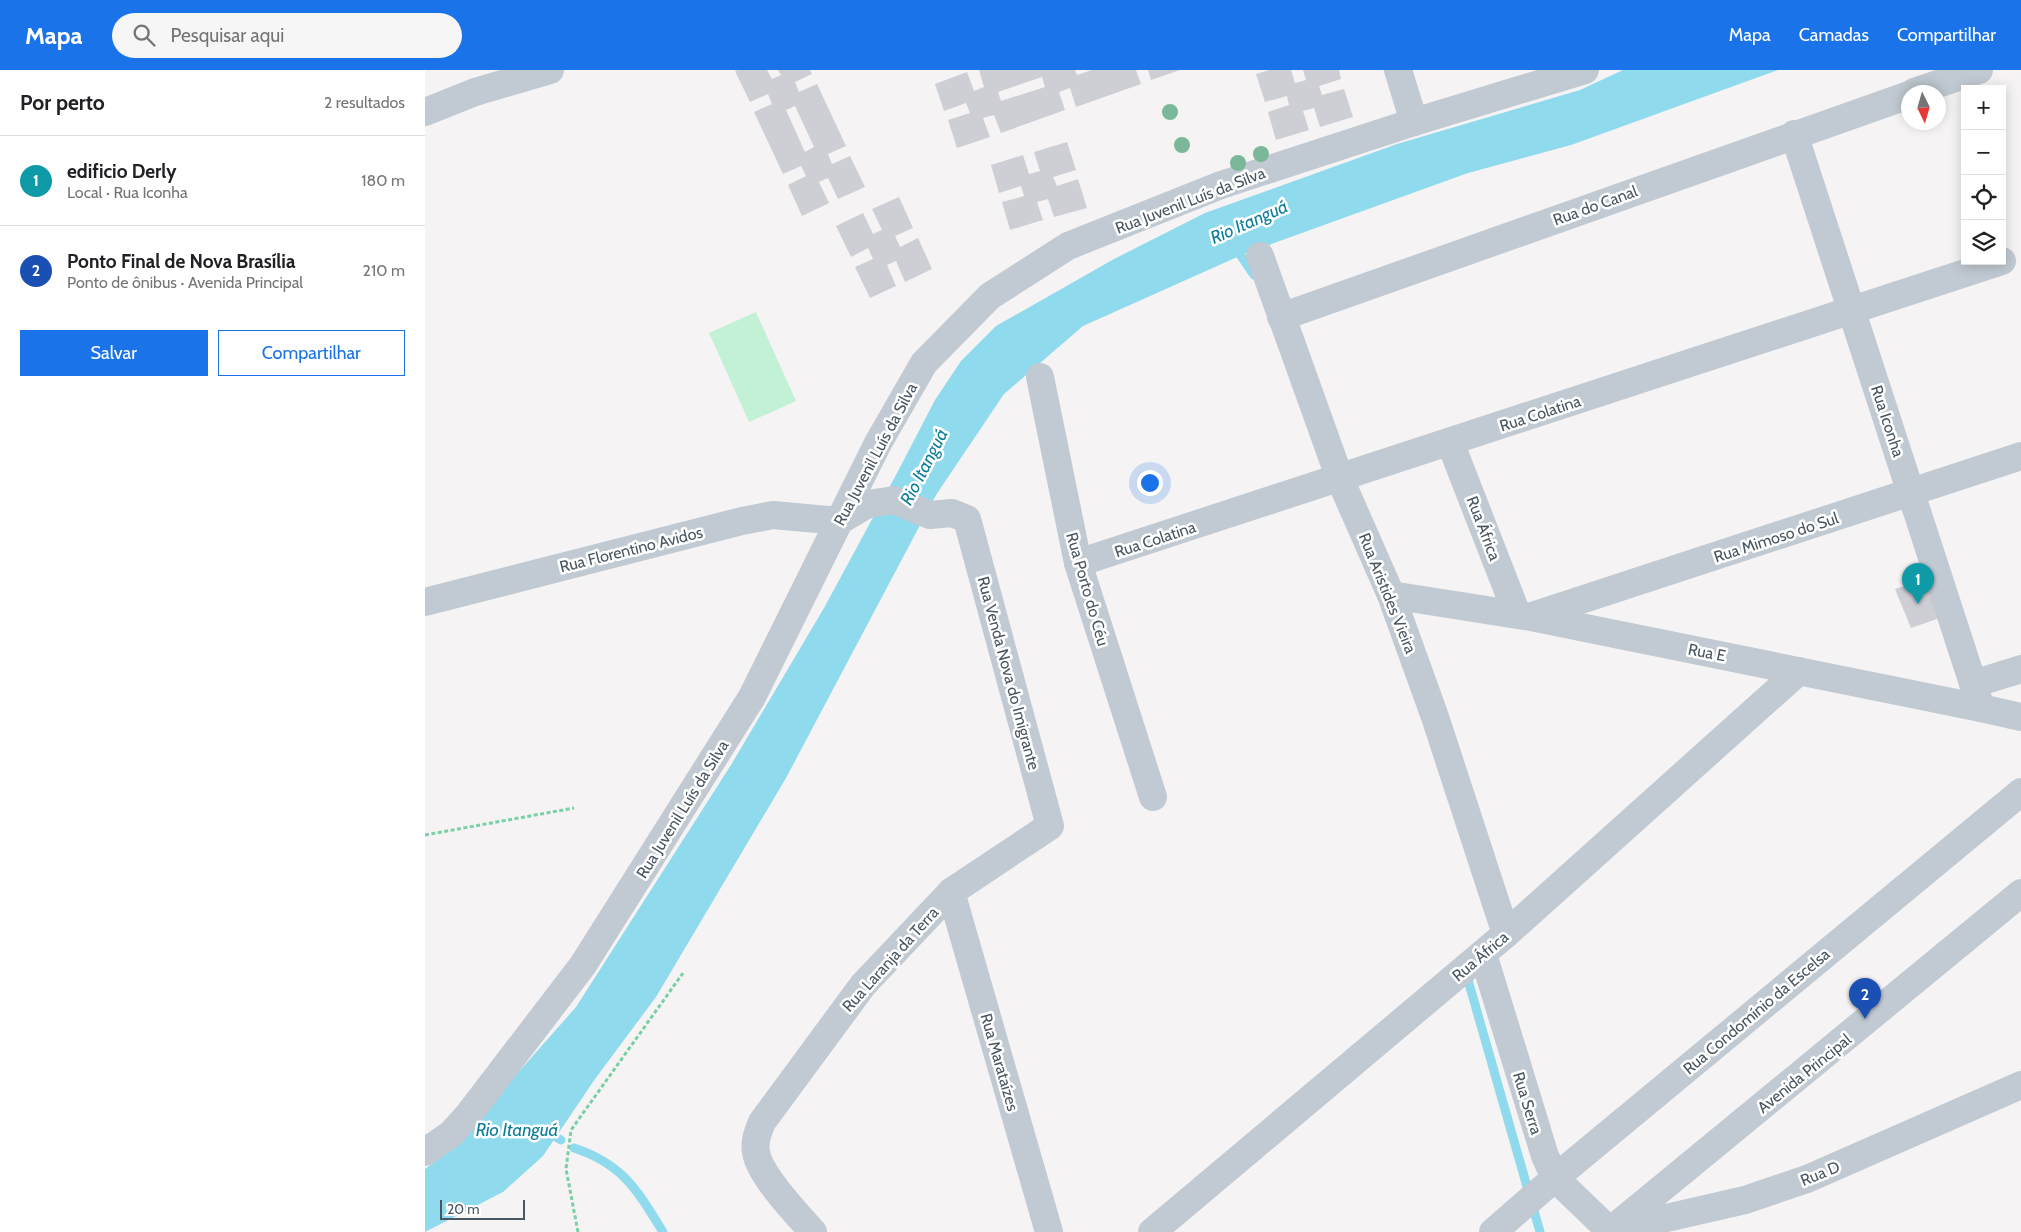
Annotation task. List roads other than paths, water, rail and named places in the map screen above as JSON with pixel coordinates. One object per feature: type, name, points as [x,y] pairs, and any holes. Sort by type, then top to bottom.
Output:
[{"type":"street","points":[[425,112],[475,92],[550,70]]},
{"type":"street","points":[[1398,70],[1414,122]]},
{"type":"street","name":"Rua Juvenil Luís da Silva","points":[[425,1152],[451,1134],[469,1114],[583,965],[752,697],[878,444],[924,364],[990,296],[1069,246],[1221,186],[1414,122],[1585,70]]},
{"type":"street","points":[[1935,85],[1979,70]]},
{"type":"street","name":"Rua do Canal","points":[[1281,317],[1901,98]]},
{"type":"street","name":"Rua Iconha","points":[[1794,134],[1977,696]]},
{"type":"street","name":"Rua Colatina","points":[[2006,260],[2021,255]]},
{"type":"street","name":"Rua Aristides Vieira","points":[[1260,256],[1340,479],[1391,594],[1435,717],[1506,934]]},
{"type":"street","name":"Rua Colatina","points":[[1077,563],[1340,479],[1990,265]]},
{"type":"street","name":"Rua Porto do Céu","points":[[1040,377],[1077,563],[1153,797]]},
{"type":"street","name":"Rua África","points":[[1450,442],[1524,615]]},
{"type":"street","name":"Rua Mimoso do Sul","points":[[1524,615],[2021,456]]},
{"type":"street","name":"Rua Venda Nova do Imigrante","points":[[839,522],[868,504],[894,500],[930,515],[952,513],[967,519],[1050,826]]},
{"type":"street","name":"Rua Florentino Avidos","points":[[425,602],[742,520],[773,515],[839,522]]},
{"type":"street","name":"Rua E","points":[[1391,594],[1524,615],[1799,671],[1977,696],[2021,717]]},
{"type":"street","points":[[1977,696],[2021,669]]},
{"type":"street","name":"Rua África","points":[[1152,1232],[1483,954],[1799,671]]},
{"type":"street","name":"Rua Condomínio da Escelsa","points":[[1509,1227],[1555,1178],[2021,792]]},
{"type":"street","name":"Rua Laranja da Terra","points":[[813,1232],[771,1181],[762,1167],[756,1153],[756,1138],[762,1122],[863,985],[951,892],[1050,826]]},
{"type":"street","name":"Rua Marataízes","points":[[951,892],[1049,1232]]},
{"type":"street","name":"Avenida Principal","points":[[1609,1232],[2018,905]]},
{"type":"street","name":"Rua Serra","points":[[1483,954],[1545,1156],[1555,1178],[1609,1232]]},
{"type":"street","name":"Rua D","points":[[1609,1232],[1745,1200],[1807,1179],[2021,1085]]},
{"type":"water","name":"Rio Itanguá","points":[[1623,70],[1778,70],[1571,145],[1468,173],[1244,254],[1083,326],[1004,394],[936,495],[786,778],[656,997],[595,1079],[543,1156],[503,1192],[425,1232],[425,1169],[447,1153],[576,1007],[731,765],[824,608],[935,400],[961,361],[996,326],[1114,259],[1205,213],[1397,144],[1580,90]]},
{"type":"waterway","points":[[1235,247],[1254,275]]},
{"type":"waterway","points":[[1466,973],[1540,1232]]},
{"type":"waterway","points":[[546,1131],[561,1140]]},
{"type":"waterway","points":[[574,1148],[591,1154],[605,1162],[627,1180],[645,1203],[663,1232]]},
{"type":"place","name":"edificio Derly","points":[[1918,604]]},
{"type":"place","name":"Ponto Final de Nova Brasília","points":[[1865,1019]]}]
